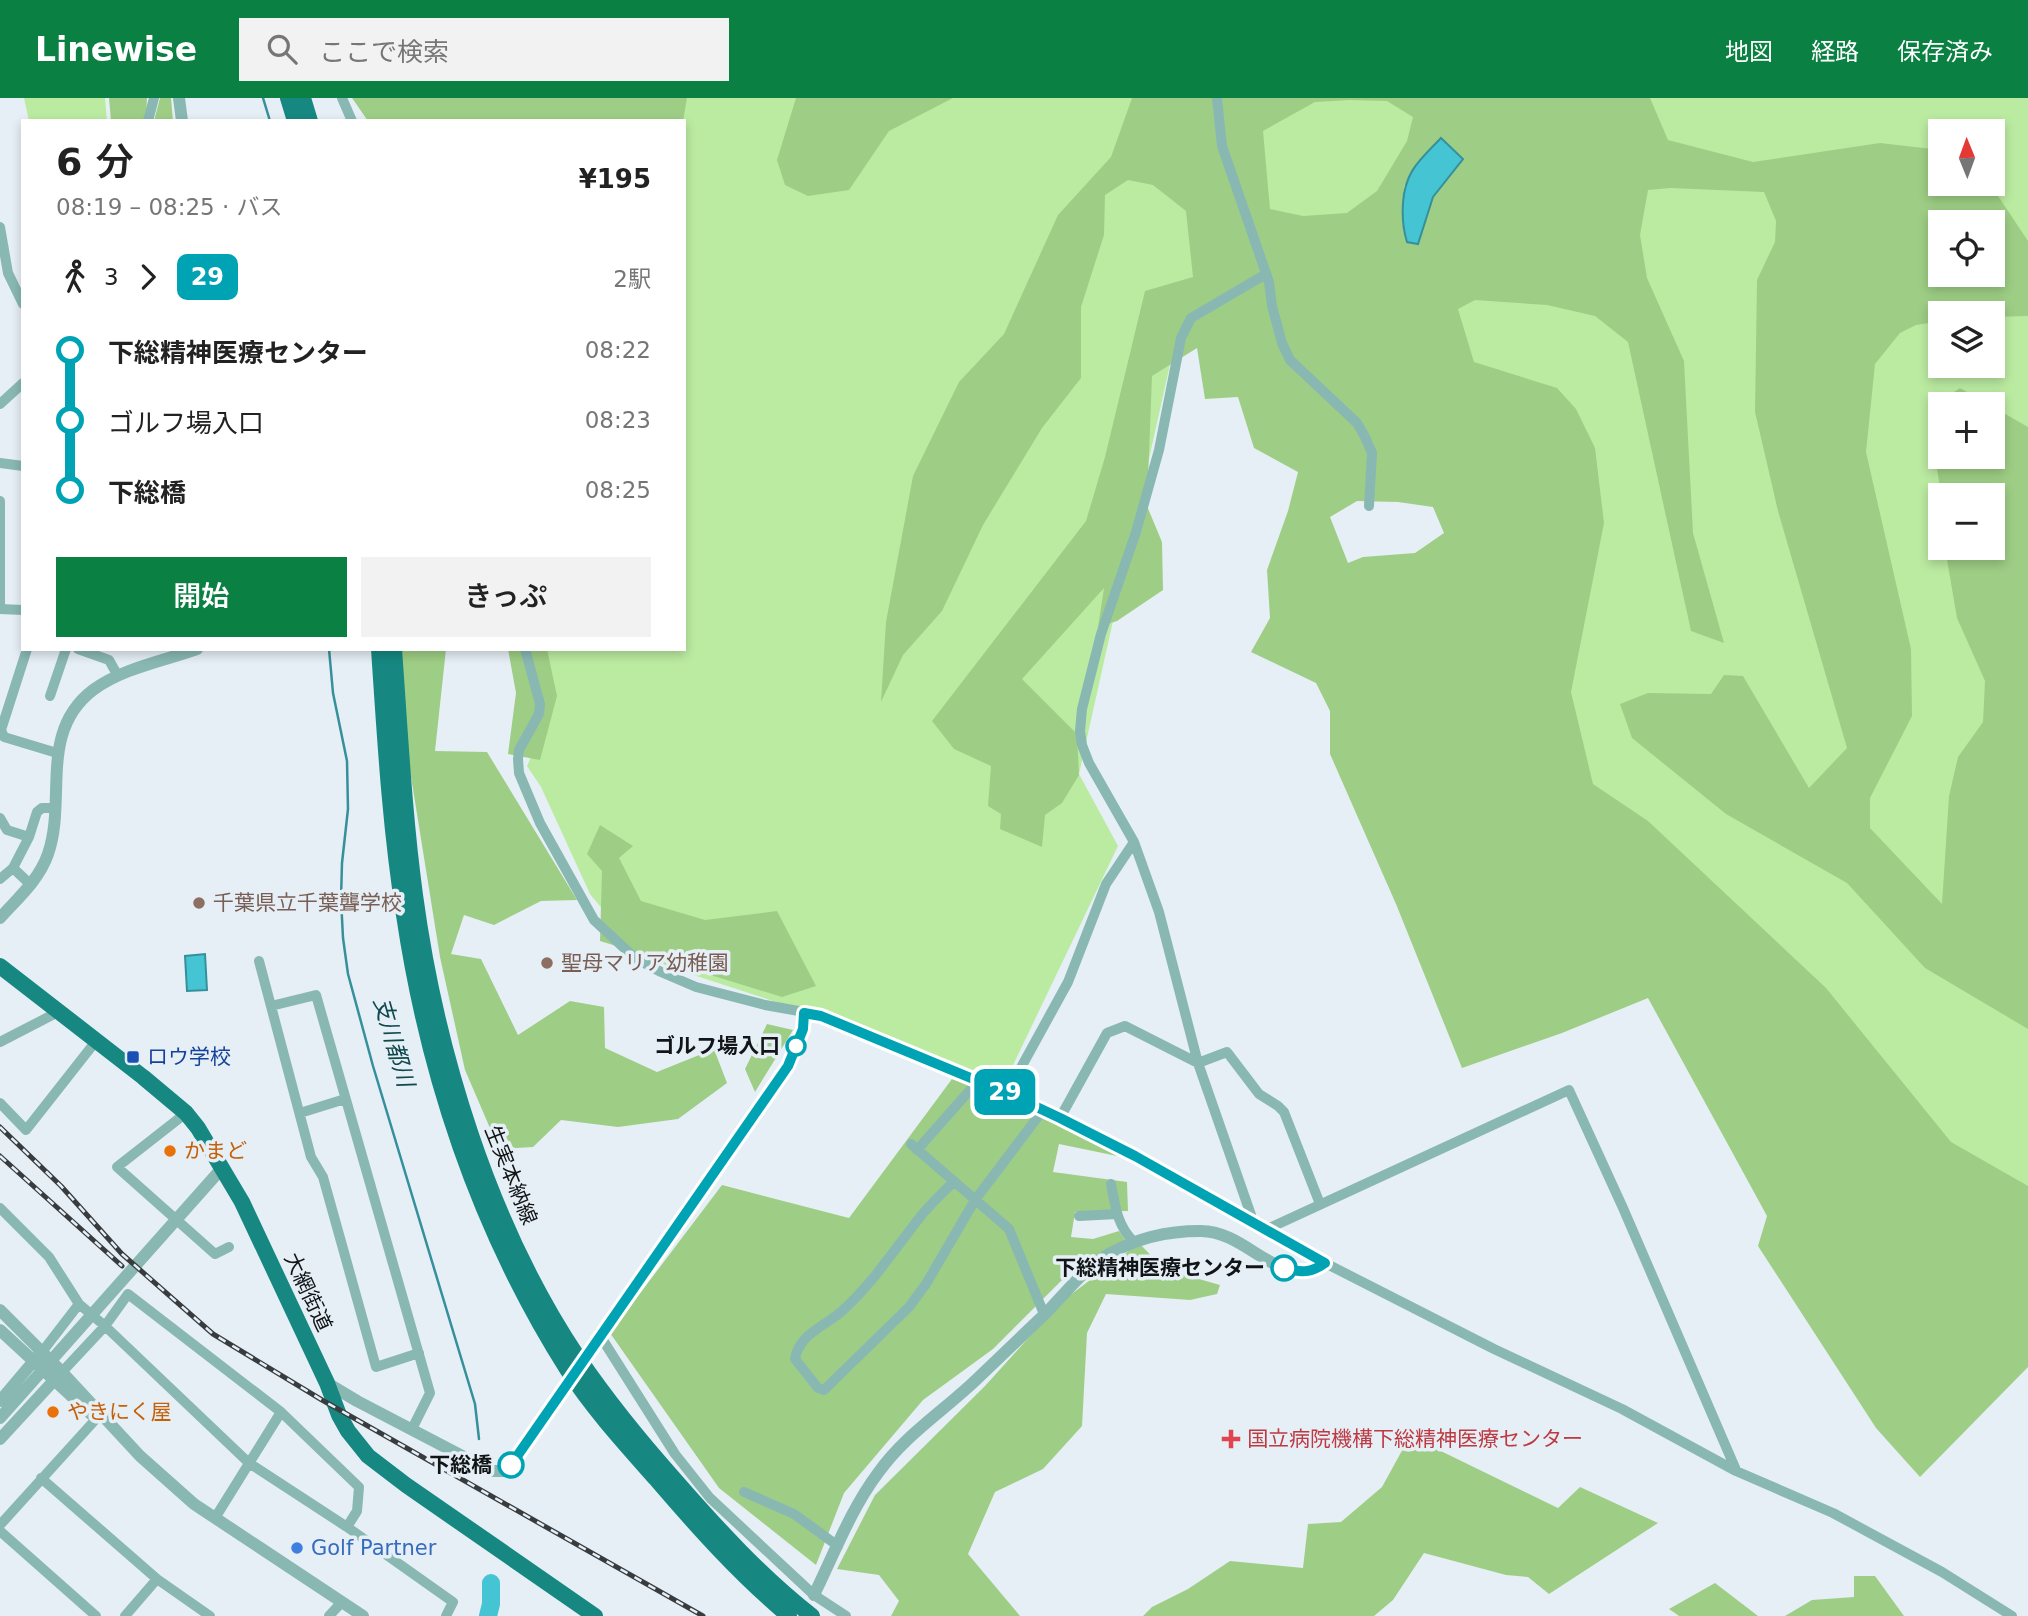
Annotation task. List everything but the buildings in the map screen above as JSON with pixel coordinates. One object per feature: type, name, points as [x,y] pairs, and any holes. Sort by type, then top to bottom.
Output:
[{"type":"main road","points":[[288,98],[294,119]]},
{"type":"main road","points":[[303,98],[309,119]]},
{"type":"main road","name":"生実本納線","points":[[379,651],[396,858],[415,983],[447,1108],[481,1203],[523,1294],[587,1397],[714,1546],[789,1616]]},
{"type":"main road","name":"生実本納線","points":[[394,651],[404,793],[415,897],[428,970],[438,1020],[464,1114],[501,1212],[550,1311],[577,1356],[625,1421],[661,1465],[758,1569],[812,1616]]},
{"type":"main road","name":"大網街道","points":[[0,966],[186,1113],[208,1142],[223,1167],[327,1383],[339,1415],[348,1432],[368,1456],[595,1616]]},
{"type":"street","points":[[149,119],[154,98]]},
{"type":"street","points":[[180,98],[182,119]]},
{"type":"street","points":[[342,98],[351,119]]},
{"type":"street","points":[[1217,98],[1222,146],[1266,274],[1272,306],[1290,359],[1357,423],[1372,453],[1368,506]]},
{"type":"street","points":[[0,227],[8,273],[21,300]]},
{"type":"street","points":[[1252,1223],[1198,1063],[1159,912],[1134,842],[1088,763],[1082,746],[1082,709],[1101,634],[1136,532],[1159,450],[1181,338],[1191,318],[1266,274]]},
{"type":"street","points":[[0,404],[21,385]]},
{"type":"street","points":[[0,463],[21,466]]},
{"type":"street","points":[[0,501],[0,609],[21,610]]},
{"type":"street","points":[[26,651],[1,730],[4,737],[57,753]]},
{"type":"street","points":[[50,696],[65,651]]},
{"type":"street","points":[[84,651],[109,660],[118,676]]},
{"type":"street","points":[[0,918],[31,885],[42,869],[51,845],[57,753],[63,732],[76,708],[95,689],[118,676],[189,651]]},
{"type":"street","points":[[526,651],[540,704],[539,714],[519,750],[519,773],[540,823],[594,920],[635,958],[696,987],[821,1016],[1007,1093],[1060,1118],[1135,1156],[1325,1263],[1494,1349],[1622,1409],[1736,1471],[1833,1513],[1942,1572],[2012,1616]]},
{"type":"street","points":[[0,879],[13,868],[29,837],[37,812],[42,808],[55,808]]},
{"type":"street","points":[[0,818],[3,832],[29,837]]},
{"type":"street","points":[[1007,1093],[1068,982],[1106,884],[1134,842]]},
{"type":"street","points":[[13,868],[31,885]]},
{"type":"street","points":[[260,961],[312,1157],[323,1177],[376,1367],[419,1353]]},
{"type":"street","points":[[271,1006],[316,995],[430,1392],[412,1429]]},
{"type":"street","points":[[0,1042],[60,1011]]},
{"type":"street","points":[[327,1383],[491,1471],[499,1472],[511,1464],[788,1066],[803,1029],[804,1013]]},
{"type":"street","points":[[1060,1118],[1107,1033],[1125,1026],[1198,1063],[1227,1052],[1259,1094],[1284,1112],[1320,1204]]},
{"type":"street","points":[[0,1102],[26,1130],[96,1041]]},
{"type":"street","points":[[978,1081],[914,1147],[1009,1229],[1044,1314]]},
{"type":"street","points":[[1265,1230],[1569,1090],[1736,1471]]},
{"type":"street","points":[[300,1113],[345,1099]]},
{"type":"street","points":[[954,1181],[920,1217],[859,1296],[832,1320],[805,1337],[797,1347],[795,1359],[818,1388],[824,1390],[909,1307],[926,1284],[975,1200],[1043,1110]]},
{"type":"street","points":[[186,1113],[117,1167],[215,1254],[229,1247]]},
{"type":"street","points":[[0,1418],[223,1167]]},
{"type":"street","points":[[1111,1184],[1123,1231],[1133,1241]]},
{"type":"street","points":[[0,1208],[49,1257],[79,1304],[249,1463],[347,1527],[453,1602],[446,1616]]},
{"type":"street","points":[[1079,1216],[1117,1213]]},
{"type":"street","points":[[814,1595],[862,1498],[894,1452],[975,1381],[1098,1262],[1133,1241],[1171,1233],[1203,1231],[1225,1234],[1267,1261],[1300,1273],[1314,1271],[1325,1263]]},
{"type":"street","points":[[0,1439],[105,1326],[128,1294],[281,1412],[359,1487],[357,1511],[347,1527]]},
{"type":"street","points":[[0,1401],[79,1304]]},
{"type":"street","points":[[0,1310],[38,1357],[140,1457],[194,1504]]},
{"type":"street","points":[[0,1330],[38,1357]]},
{"type":"street","points":[[601,1337],[675,1454],[710,1498],[814,1595],[846,1616]]},
{"type":"street","points":[[58,1376],[96,1419],[156,1479],[363,1616]]},
{"type":"street","points":[[215,1518],[281,1412]]},
{"type":"street","points":[[0,1525],[96,1419]]},
{"type":"street","points":[[41,1478],[157,1579],[211,1616]]},
{"type":"street","points":[[744,1492],[794,1514],[838,1546]]},
{"type":"street","points":[[0,1531],[96,1616]]},
{"type":"street","points":[[125,1616],[157,1579]]},
{"type":"street","points":[[329,1616],[342,1602]]},
{"type":"green space","points":[[24,98],[105,98],[107,119],[29,119]]},
{"type":"green space","points":[[109,98],[147,98],[145,119],[111,119]]},
{"type":"green space","points":[[160,98],[171,98],[173,119],[155,119]]},
{"type":"green space","points":[[352,98],[687,98],[683,119],[367,119]]},
{"type":"green space","points":[[669,98],[2028,98],[2028,1200],[1986,1186],[1569,776],[1513,544],[1181,315],[1079,774],[1118,846],[1004,1084],[666,966],[618,928],[590,894],[541,787],[527,766],[543,729],[533,651],[686,651],[686,119],[663,119]]},
{"type":"green space","points":[[796,98],[953,98],[889,131],[849,190],[808,196],[785,185],[777,160]]},
{"type":"green space","points":[[1132,98],[1650,98],[1668,140],[1753,162],[1880,143],[1928,149],[1928,196],[1998,196],[2028,241],[2028,316],[2005,317],[2005,301],[1928,301],[1928,323],[1916,325],[1900,333],[1875,364],[1866,452],[1911,649],[1912,716],[1870,798],[1870,828],[1942,904],[1949,796],[1958,757],[1983,722],[1985,681],[1957,618],[1947,560],[2005,560],[2005,483],[1939,483],[1937,469],[2005,469],[2005,414],[2028,427],[2028,1029],[1925,968],[1847,883],[1726,814],[1632,738],[1620,704],[1648,693],[1711,694],[1724,675],[1743,676],[1809,788],[1847,748],[1778,511],[1755,412],[1757,280],[1775,242],[1776,221],[1764,192],[1670,188],[1648,190],[1640,235],[1647,278],[1684,361],[1693,533],[1724,643],[1691,631],[1628,342],[1595,316],[1547,305],[1475,300],[1458,309],[1474,362],[1557,388],[1576,409],[1595,448],[1604,523],[1571,692],[1593,784],[1648,821],[1826,988],[1951,1142],[2028,1186],[2028,1367],[1920,1477],[1876,1428],[1758,1246],[1767,1216],[1648,998],[1562,1033],[1462,1068],[1396,904],[1330,754],[1330,711],[1316,683],[1251,652],[1270,618],[1267,570],[1288,511],[1298,472],[1254,448],[1238,397],[1205,399],[1197,348],[1152,376],[1147,506],[1162,542],[1163,590],[1117,621],[1098,627],[1104,588],[1022,679],[1077,734],[1079,775],[1062,803],[1045,815],[1042,847],[1000,829],[1001,814],[988,806],[991,766],[954,749],[932,721],[1086,521],[1105,457],[1145,291],[1193,277],[1186,211],[1153,185],[1128,180],[1105,195],[1104,235],[1081,307],[1081,378],[1042,428],[983,525],[942,611],[903,655],[881,702],[886,622],[913,476],[959,382],[1004,334],[1058,215],[1111,157]],"holes":[[[1387,101],[1413,117],[1407,141],[1377,191],[1347,213],[1303,216],[1270,209],[1263,131],[1315,102]],[[1463,159],[1433,197],[1418,244],[1407,242],[1403,229],[1404,185]],[[1357,501],[1398,502],[1433,507],[1444,533],[1415,553],[1363,557],[1348,563],[1330,517]]]},
{"type":"green space","points":[[400,651],[446,651],[435,751],[487,752],[577,900],[541,901],[494,925],[464,915],[451,954],[481,959],[518,1035],[570,1001],[604,1007],[605,1048],[657,1072],[714,1049],[727,1083],[678,1119],[618,1127],[561,1120],[533,1147],[499,1149],[465,1070],[440,957],[408,758]]},
{"type":"green space","points":[[508,651],[547,651],[557,696],[540,760],[508,754],[516,693]]},
{"type":"green space","points":[[600,825],[633,846],[619,858],[641,901],[705,920],[777,911],[816,986],[782,997],[600,941],[602,871],[587,854]]},
{"type":"green space","points":[[767,1024],[793,1030],[755,1092],[745,1069]]},
{"type":"green space","points":[[952,1079],[995,1092],[1120,1147],[1122,1157],[1059,1144],[1053,1172],[1127,1182],[1128,1211],[1075,1212],[1071,1237],[1093,1239],[1119,1231],[1125,1240],[1071,1271],[993,1349],[923,1400],[844,1493],[816,1565],[719,1488],[610,1333],[722,1185],[849,1218]]},
{"type":"green space","points":[[1139,1243],[1164,1269],[1220,1285],[1217,1294],[1190,1300],[1106,1294],[1087,1333],[1082,1426],[1043,1469],[995,1492],[968,1554],[1020,1616],[891,1616],[899,1601],[879,1575],[837,1569],[875,1495],[985,1386],[1061,1302]]},
{"type":"green space","points":[[1410,1436],[1558,1508],[1580,1487],[1658,1523],[1549,1594],[1528,1577],[1506,1575],[1424,1553],[1393,1600],[1374,1616],[1143,1616],[1152,1607],[1188,1589],[1230,1561],[1303,1568],[1308,1524],[1341,1522],[1382,1487]]},
{"type":"green space","points":[[1854,1576],[1875,1576],[1904,1616],[1785,1616],[1812,1600],[1854,1597]]},
{"type":"green space","points":[[1715,1583],[1758,1616],[1679,1616],[1669,1609]]},
{"type":"water","points":[[1441,138],[1463,159],[1433,197],[1418,244],[1407,242],[1403,213],[1407,182],[1415,167]]},
{"type":"water","points":[[205,954],[207,990],[187,991],[185,956]]},
{"type":"waterway","name":"支川都川","points":[[263,98],[269,119]]},
{"type":"waterway","name":"支川都川","points":[[329,651],[333,693],[347,761],[348,809],[341,899],[348,974],[475,1404],[479,1439]]},
{"type":"waterway","name":"支川都川","points":[[488,1616],[491,1583]]},
{"type":"railway","points":[[0,1127],[61,1186],[122,1254],[213,1334],[322,1400],[703,1616]]},
{"type":"railway","points":[[0,1156],[122,1266]]},
{"type":"bus line","name":"29","points":[[511,1465],[788,1066],[803,1029],[804,1013],[821,1016],[1007,1093],[1060,1118],[1135,1156],[1325,1263],[1314,1271],[1300,1273],[1284,1268]]},
{"type":"place","name":"千葉県立千葉聾学校","points":[[199,903]]},
{"type":"place","name":"聖母マリア幼稚園","points":[[547,963]]},
{"type":"place","name":"ゴルフ場入口","points":[[796,1046]]},
{"type":"place","name":"ロウ学校","points":[[133,1057]]},
{"type":"place","name":"かまど","points":[[170,1151]]},
{"type":"place","name":"下総精神医療センター","points":[[1284,1268]]},
{"type":"place","name":"やきにく屋","points":[[53,1412]]},
{"type":"place","name":"国立病院機構下総精神医療センター","points":[[1231,1439]]},
{"type":"place","name":"下総橋","points":[[511,1465]]},
{"type":"place","name":"Golf Partner","points":[[297,1548]]}]
